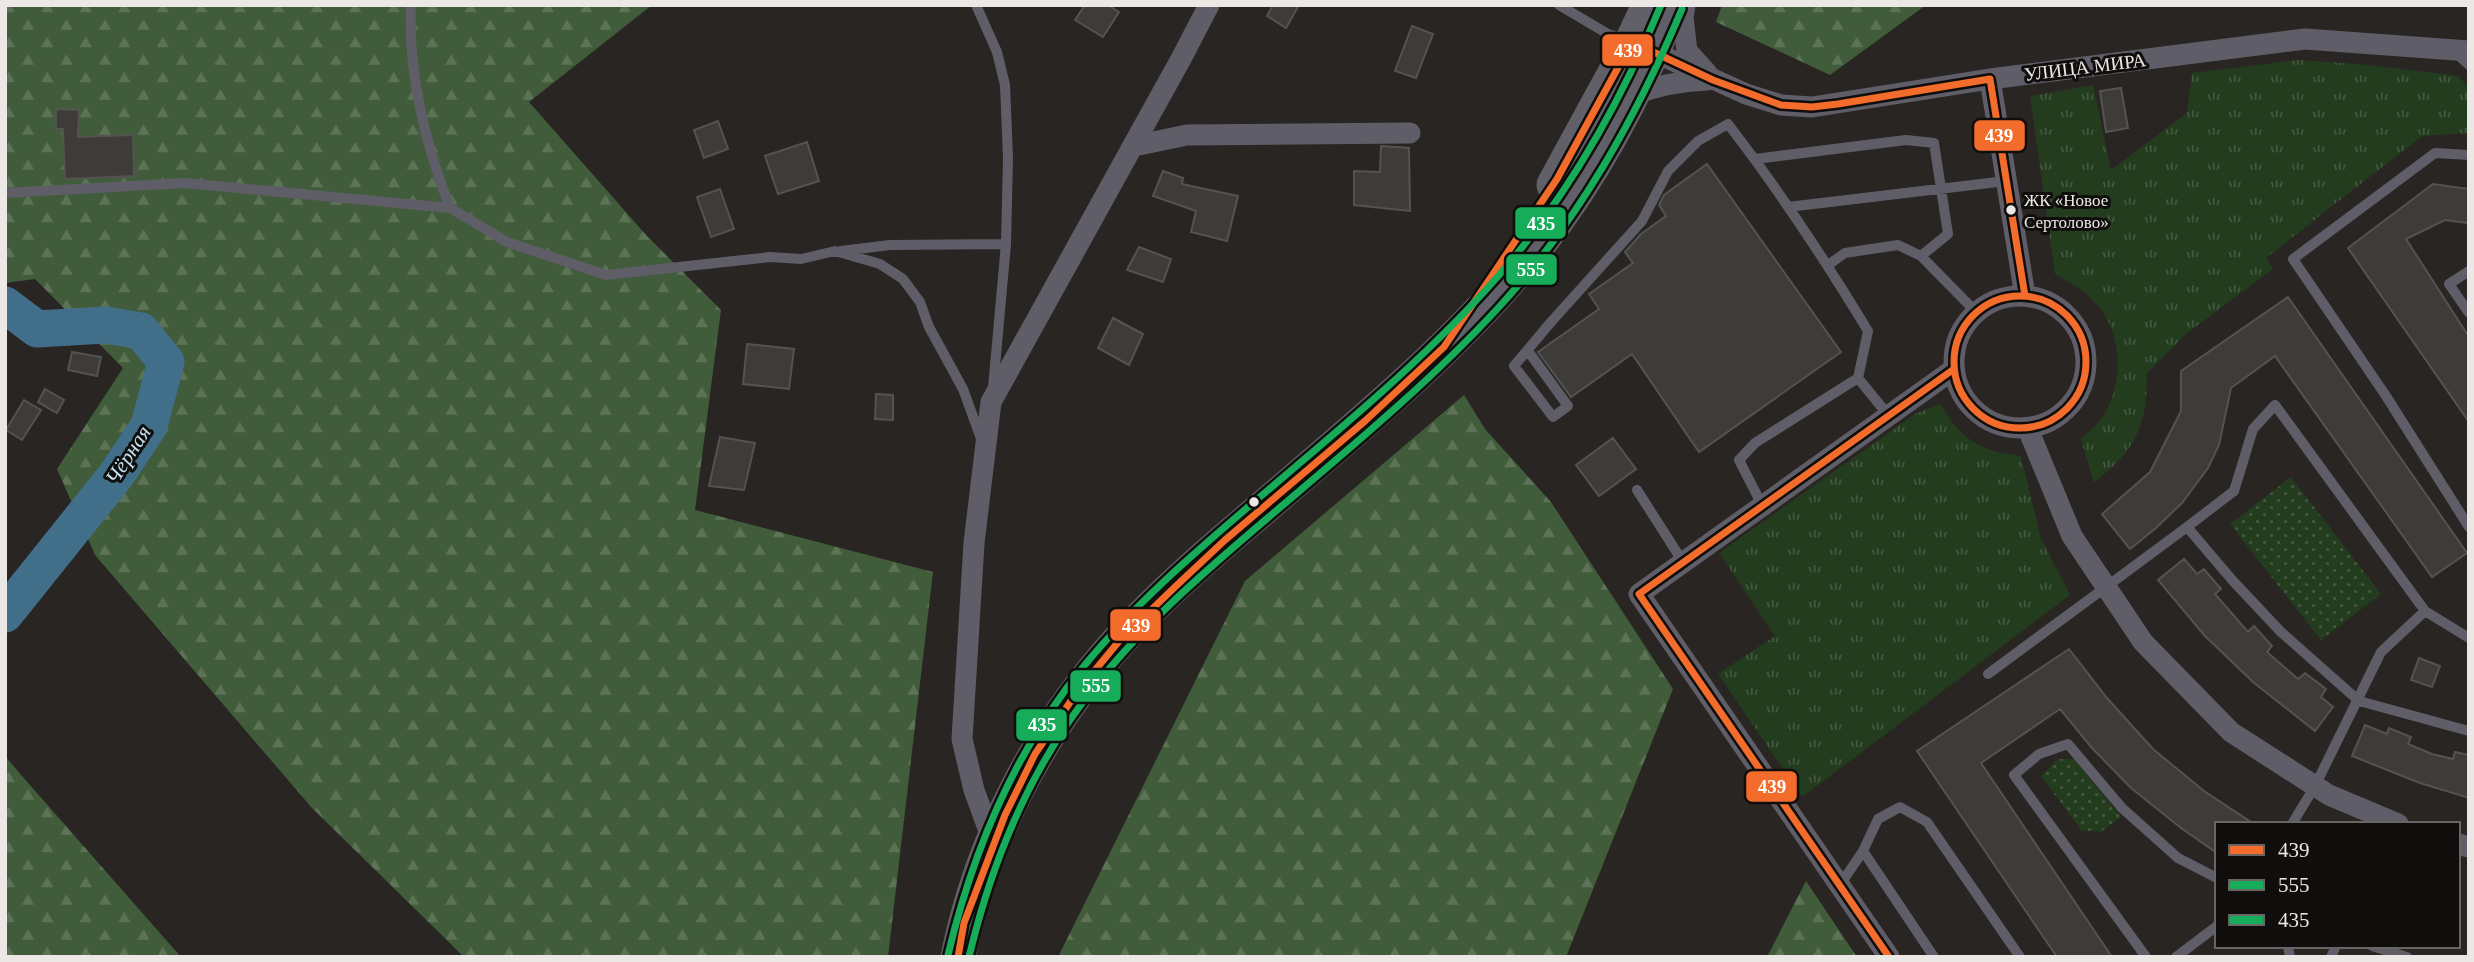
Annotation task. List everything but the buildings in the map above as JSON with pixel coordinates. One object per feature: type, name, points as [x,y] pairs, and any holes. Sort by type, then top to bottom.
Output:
[{"type":"main road","points":[[958,957],[964,923],[993,842],[1035,754],[1077,692],[1120,640],[1225,540],[1365,421],[1444,347],[1521,267],[1578,188],[1633,95],[1648,5]]},
{"type":"main road","points":[[1444,347],[1672,5]]},
{"type":"street","points":[[993,842],[974,790],[962,739],[974,543],[992,402],[1209,5]]},
{"type":"street","points":[[1685,5],[1683,17],[1687,51],[1713,80]]},
{"type":"street","name":"УЛИЦА МИРА","points":[[1643,47],[1713,80],[1781,105],[1812,107],[1990,79],[2305,39],[2461,50]]},
{"type":"street","points":[[1990,79],[2025,296]]},
{"type":"street","points":[[1633,95],[1682,81],[1713,80]]},
{"type":"street","points":[[1133,146],[1187,135],[1410,133]]},
{"type":"street","points":[[2007,296],[2025,296],[2052,303],[2074,321],[2086,347],[2086,375],[2076,401],[2055,420],[2028,429],[2002,427],[1978,415],[1961,394],[1954,369],[1958,338],[1976,312],[1990,302],[2007,296]]},
{"type":"street","points":[[1889,957],[1639,594],[1954,369]]},
{"type":"street","points":[[2028,429],[2071,536],[2143,642],[2231,732],[2329,794],[2393,822]]},
{"type":"lane","points":[[411,5],[410,27],[418,100],[431,159],[450,208]]},
{"type":"lane","points":[[976,5],[997,52],[1005,85],[1008,158],[1006,244],[992,402]]},
{"type":"lane","points":[[1559,5],[1608,34],[1643,47]]},
{"type":"lane","points":[[2461,50],[2469,65]]},
{"type":"lane","points":[[1528,351],[1568,406],[1553,417],[1514,366],[1642,220],[1668,172],[1698,141],[1728,124],[1828,265],[1868,331],[1857,378],[1755,443],[1739,460],[1762,505]]},
{"type":"lane","points":[[1755,159],[1906,140],[1934,143],[1948,234],[1921,256]]},
{"type":"lane","points":[[2469,155],[2435,153],[2293,259],[2386,396],[2469,527]]},
{"type":"lane","points":[[1788,207],[2007,181]]},
{"type":"lane","points":[[5,193],[184,183],[450,208],[507,242],[606,275],[770,257],[801,259],[835,251],[890,245],[1006,244]]},
{"type":"lane","points":[[1828,265],[1845,253],[1898,245],[1921,256],[1976,312]]},
{"type":"lane","points":[[835,251],[880,264],[903,279],[920,302],[929,327],[963,390],[975,428],[986,451]]},
{"type":"lane","points":[[2469,271],[2449,284],[2469,313]]},
{"type":"lane","points":[[1857,378],[1888,415]]},
{"type":"lane","points":[[1989,674],[2234,491],[2253,429],[2275,405],[2425,611],[2469,638]]},
{"type":"lane","points":[[1637,490],[1683,562]]},
{"type":"lane","points":[[2187,527],[2232,581],[2281,632],[2359,701],[2469,731]]},
{"type":"lane","points":[[2293,822],[2359,701],[2381,652],[2425,611]]},
{"type":"lane","points":[[2146,957],[2014,775],[2039,754],[2068,744],[2122,808],[2178,858],[2215,877]]},
{"type":"lane","points":[[1840,885],[1863,851],[1878,820],[1900,807],[1927,822],[2020,957]]},
{"type":"lane","points":[[1863,851],[1934,957]]},
{"type":"lane","points":[[2176,957],[2215,928]]},
{"type":"lane","points":[[2378,948],[2407,957]]},
{"type":"green space","points":[[5,5],[652,5],[529,102],[647,236],[721,310],[695,510],[933,572],[888,957],[464,957],[312,808],[95,555],[57,469],[123,368],[35,279],[5,283]]},
{"type":"green space","points":[[1722,5],[1926,5],[1830,75],[1716,22]]},
{"type":"green space","points":[[2299,60],[2458,76],[2469,88],[2469,133],[2422,136],[2266,258],[2273,269],[2186,334],[2147,373],[2145,408],[2136,436],[2120,459],[2094,482],[2081,439],[2100,420],[2108,407],[2117,378],[2116,347],[2107,318],[2098,306],[2083,292],[2055,274],[2030,96],[2093,85],[2111,170],[2187,113],[2192,73]]},
{"type":"green space","points":[[1464,395],[1485,429],[1551,502],[1673,689],[1566,957],[1058,957],[1245,581]]},
{"type":"green space","points":[[1940,404],[1956,427],[1973,442],[1994,451],[2021,456],[2041,539],[2070,595],[1802,797],[1718,674],[1775,636],[1719,553],[1915,414]]},
{"type":"green space","points":[[2291,477],[2381,594],[2321,640],[2230,524]]},
{"type":"green space","points":[[5,756],[22,776],[181,957],[5,957]]},
{"type":"green space","points":[[2058,759],[2074,759],[2121,817],[2101,832],[2081,830],[2041,776]]},
{"type":"green space","points":[[1806,881],[1857,957],[1767,957]]},
{"type":"waterway","name":"Чёрная","points":[[5,305],[37,329],[105,325],[141,331],[166,362],[149,426],[117,474],[5,614]]},
{"type":"transit line","name":"435","points":[[948,955],[970,877],[984,840],[1017,767],[1059,698],[1103,644],[1165,580],[1401,375],[1511,261],[1538,227],[1585,157],[1626,83],[1661,5]]},
{"type":"transit line","name":"555","points":[[969,957],[990,882],[1019,811],[1036,776],[1076,711],[1119,657],[1160,614],[1225,554],[1417,389],[1528,274],[1555,239],[1603,166],[1645,89],[1682,9]]},
{"type":"transit line","name":"439","points":[[958,957],[964,923],[1005,815],[1035,754],[1077,692],[1120,640],[1176,586],[1225,540],[1365,421],[1444,347],[1557,179],[1632,42],[1713,80],[1781,105],[1812,107],[1838,104],[1990,79]]},
{"type":"transit line","name":"439","points":[[1990,79],[2025,296]]},
{"type":"transit line","name":"439","points":[[2020,296],[2045,301],[2067,315],[2081,337],[2086,362],[2081,387],[2067,409],[2045,423],[2020,428],[1995,423],[1973,409],[1959,387],[1954,362],[1959,337],[1973,315],[1995,301],[2020,296]]},
{"type":"transit line","name":"439","points":[[1889,957],[1639,594],[1954,369]]},
{"type":"place","name":"ЖК «Новое Сертолово»","points":[[2011,210]]}]
